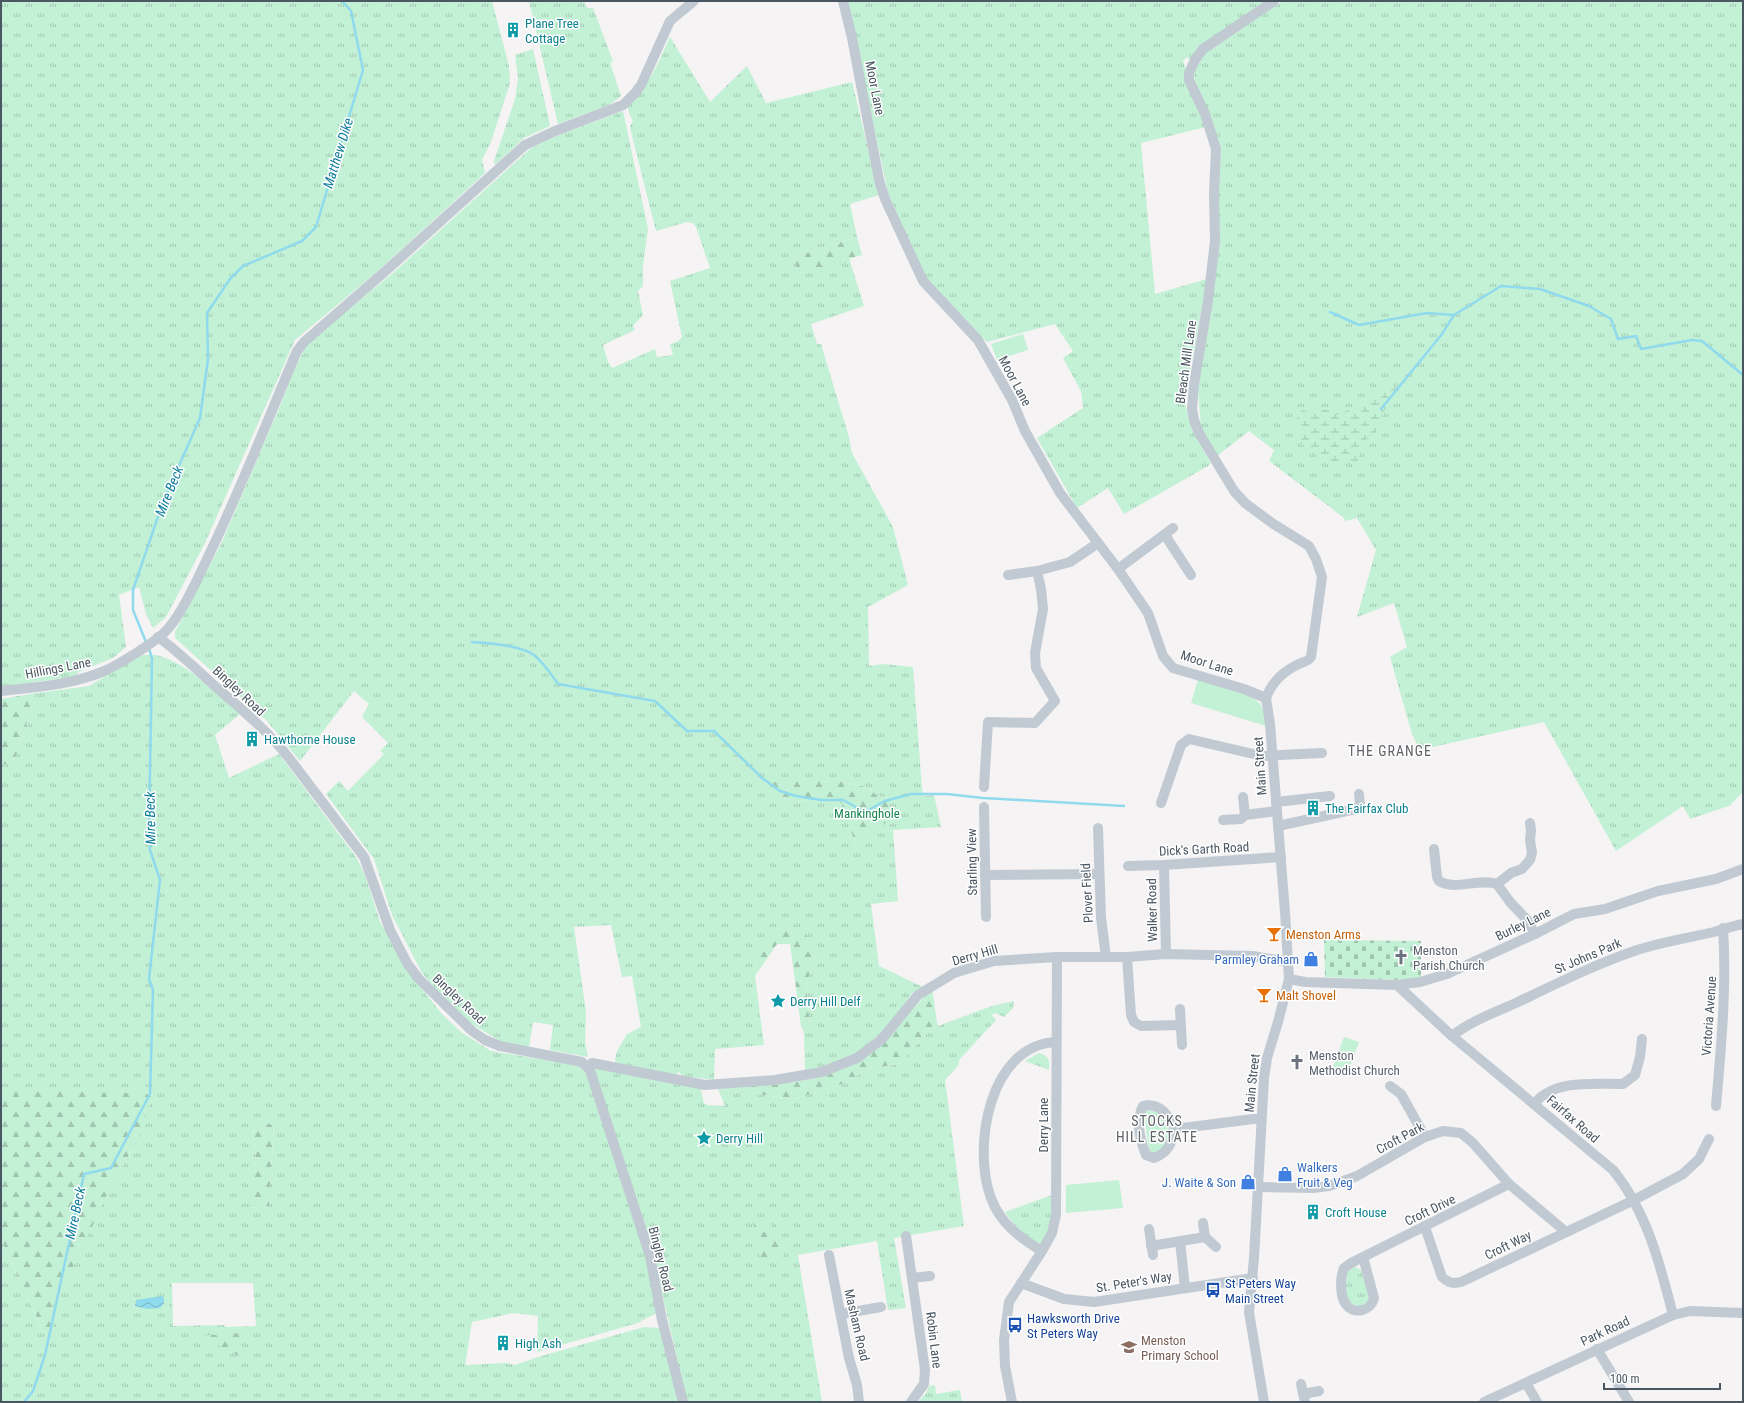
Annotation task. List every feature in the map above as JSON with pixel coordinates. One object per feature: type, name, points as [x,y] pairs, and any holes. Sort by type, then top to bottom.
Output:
[{"type":"street","name":"Hillings Lane","points":[[1,691],[68,682],[103,672],[166,631],[198,579],[228,516],[297,351],[304,342],[389,268],[525,145],[555,131],[623,105],[642,84],[670,21],[694,1]]},
{"type":"street","name":"Moor Lane","points":[[843,1],[852,38],[879,180],[885,200],[923,281],[978,340],[1012,400],[1025,431],[1060,493],[1118,569],[1148,613],[1163,656],[1173,668],[1244,689],[1266,698]]},
{"type":"street","name":"Bleach Mill Lane","points":[[1266,698],[1270,687],[1279,676],[1291,668],[1307,661],[1311,657],[1322,577],[1316,559],[1309,546],[1272,523],[1245,503],[1234,492],[1199,433],[1194,420],[1192,409],[1194,384],[1213,271],[1215,241],[1214,195],[1216,149],[1205,114],[1191,86],[1189,73],[1195,60],[1203,49],[1274,1]]},
{"type":"street","points":[[1118,569],[1169,531],[1190,575]]},
{"type":"street","points":[[1008,575],[1037,572],[1070,562],[1098,543]]},
{"type":"street","points":[[984,787],[988,722],[1036,723],[1055,701],[1036,668],[1035,653],[1043,609],[1041,589],[1037,572]]},
{"type":"street","name":"Bingley Road","points":[[158,637],[240,708],[278,745],[289,758],[364,857],[390,930],[407,963],[418,978],[472,1031],[485,1040],[500,1046],[582,1062],[588,1066],[650,1256],[662,1320],[684,1402]]},
{"type":"street","name":"Main Street","points":[[1264,1402],[1249,1312],[1253,1278],[1259,1187],[1261,1119],[1266,1058],[1278,1022],[1289,979],[1273,756],[1266,698]]},
{"type":"street","points":[[1161,803],[1181,745],[1189,739],[1262,756],[1322,753]]},
{"type":"street","points":[[1278,826],[1356,809],[1360,804],[1359,794]]},
{"type":"street","points":[[1223,820],[1241,819],[1245,816],[1276,807],[1330,796]]},
{"type":"street","points":[[1242,797],[1245,816]]},
{"type":"street","name":"Starling View","points":[[984,807],[986,917]]},
{"type":"street","points":[[1497,884],[1511,873],[1522,869],[1530,860],[1532,853],[1530,823]]},
{"type":"street","name":"Plover Field","points":[[1098,828],[1101,918],[1106,957]]},
{"type":"street","points":[[1434,849],[1437,877],[1441,882],[1460,885],[1484,881],[1497,884],[1528,921],[1536,934]]},
{"type":"street","name":"Dick's Garth Road","points":[[1128,866],[1281,857]]},
{"type":"street","name":"Walker Road","points":[[1164,865],[1166,954]]},
{"type":"street","name":"Burley Lane","points":[[1289,979],[1305,982],[1397,985],[1420,982],[1448,974],[1536,934],[1574,914],[1605,909],[1658,891],[1716,879],[1743,869]]},
{"type":"street","points":[[986,875],[1099,874]]},
{"type":"street","name":"St Johns Park","points":[[1452,1036],[1486,1016],[1578,973],[1614,959],[1666,942],[1743,924]]},
{"type":"street","name":"Victoria Avenue","points":[[1716,1106],[1725,995],[1726,964],[1723,928]]},
{"type":"street","name":"Derry Hill","points":[[588,1066],[592,1063],[705,1085],[775,1080],[822,1072],[857,1058],[882,1039],[918,995],[954,973],[994,961],[1057,957],[1127,957],[1166,954],[1253,956],[1288,962]]},
{"type":"street","name":"Derry Lane","points":[[1012,1402],[1004,1366],[1004,1340],[1009,1302],[1042,1252],[1052,1233],[1056,1215],[1057,957]]},
{"type":"street","points":[[1127,957],[1131,1015],[1134,1022],[1142,1026],[1180,1025]]},
{"type":"street","name":"Fairfax Road","points":[[1397,985],[1452,1036],[1535,1103],[1613,1170],[1625,1185],[1646,1224],[1663,1277],[1673,1315]]},
{"type":"street","points":[[1180,1009],[1182,1045]]},
{"type":"street","points":[[1535,1103],[1540,1097],[1568,1086],[1584,1083],[1623,1084],[1635,1075],[1640,1057],[1642,1039]]},
{"type":"street","points":[[1042,1252],[1017,1235],[998,1211],[991,1198],[987,1184],[985,1148],[988,1113],[997,1085],[1015,1060],[1027,1051],[1045,1042],[1056,1042]]},
{"type":"street","points":[[1390,1086],[1401,1094],[1425,1137]]},
{"type":"street","points":[[1143,1106],[1157,1106],[1169,1116],[1175,1129],[1173,1140],[1162,1155],[1154,1158],[1146,1155],[1141,1142],[1139,1114],[1143,1106]]},
{"type":"street","points":[[1175,1129],[1261,1119]]},
{"type":"street","name":"Croft Park","points":[[1259,1187],[1313,1188],[1329,1186],[1357,1176],[1425,1137],[1442,1131],[1462,1133],[1473,1143],[1509,1184],[1566,1232]]},
{"type":"street","name":"Croft Way","points":[[1425,1227],[1442,1277],[1448,1282],[1455,1284],[1462,1282],[1634,1200],[1683,1174],[1699,1159],[1709,1139]]},
{"type":"street","name":"Croft Drive","points":[[1363,1258],[1374,1298],[1373,1302],[1368,1308],[1358,1310],[1350,1308],[1343,1299],[1342,1272],[1347,1266],[1509,1184]]},
{"type":"street","points":[[1203,1223],[1205,1237],[1216,1247]]},
{"type":"street","points":[[1149,1229],[1152,1250],[1180,1241],[1205,1237]]},
{"type":"street","name":"Robin Lane","points":[[906,1236],[925,1370],[924,1384],[911,1402]]},
{"type":"street","points":[[1180,1241],[1185,1288]]},
{"type":"street","name":"Masham Road","points":[[829,1254],[849,1358],[857,1385],[859,1402]]},
{"type":"street","points":[[912,1278],[930,1276]]},
{"type":"street","name":"St. Peter's Way","points":[[1021,1283],[1064,1299],[1094,1302],[1253,1278]]},
{"type":"street","points":[[841,1314],[881,1307]]},
{"type":"street","name":"Park Road","points":[[1484,1402],[1673,1315],[1690,1311],[1743,1313]]},
{"type":"street","points":[[1597,1349],[1629,1402]]},
{"type":"street","points":[[1526,1383],[1538,1402]]},
{"type":"street","points":[[1303,1394],[1319,1391]]},
{"type":"green space","points":[[1,1],[492,1],[509,66],[510,83],[491,142],[482,160],[485,173],[379,270],[295,340],[205,543],[166,617],[153,628],[146,614],[139,587],[119,595],[126,647],[113,658],[78,672],[76,676],[1,687]]},
{"type":"green space","points":[[529,1],[584,1],[587,8],[593,8],[613,61],[610,63],[621,96],[611,104],[558,124]]},
{"type":"green space","points":[[847,1],[1269,1],[1192,62],[1187,57],[1183,61],[1206,127],[1141,143],[1155,294],[1207,279],[1185,400],[1191,426],[1211,463],[1208,466],[1124,514],[1108,488],[1077,508],[1037,438],[1083,408],[1081,391],[1063,358],[1073,351],[1055,324],[987,342],[922,276],[888,193]]},
{"type":"green space","points":[[1283,1],[1743,1],[1743,792],[1729,806],[1690,819],[1683,806],[1616,851],[1544,722],[1420,750],[1412,734],[1390,657],[1407,647],[1394,603],[1357,617],[1376,550],[1357,518],[1345,521],[1343,517],[1269,461],[1274,450],[1249,431],[1217,456],[1201,429],[1198,390],[1210,307],[1221,150],[1203,97],[1199,94],[1193,73],[1207,50]]},
{"type":"green space","points":[[670,37],[710,102],[747,66],[766,103],[852,82],[879,195],[850,204],[857,237],[794,257],[798,274],[849,258],[864,306],[811,324],[817,344],[821,344],[849,437],[852,453],[893,527],[908,585],[868,607],[869,666],[884,664],[913,667],[922,789],[924,796],[934,795],[941,827],[893,830],[898,901],[871,904],[879,966],[923,987],[912,993],[882,1039],[853,1056],[805,1072],[804,1032],[810,1026],[806,983],[816,959],[785,923],[758,954],[755,976],[764,1045],[715,1049],[714,1080],[683,1076],[679,1072],[675,1075],[616,1063],[615,1060],[617,1051],[627,1034],[641,1027],[632,976],[622,977],[611,925],[574,927],[586,1012],[585,1042],[588,1057],[550,1050],[553,1025],[533,1022],[529,1048],[502,1042],[470,1023],[448,1004],[422,973],[392,915],[374,859],[326,794],[339,781],[348,791],[384,754],[380,751],[388,743],[362,717],[369,704],[354,691],[300,761],[267,721],[175,638],[175,632],[221,544],[304,349],[314,337],[393,273],[530,149],[548,139],[623,111],[648,229],[643,265],[643,286],[638,291],[643,315],[633,326],[635,330],[603,345],[608,362],[612,368],[655,349],[657,357],[673,355],[670,344],[677,342],[682,337],[670,281],[710,268],[696,227],[693,223],[687,222],[656,231],[632,136],[630,126],[633,122],[628,110],[628,106],[642,90],[652,74]],"holes":[[[839,781],[865,787],[877,795],[887,799],[892,818],[856,846],[842,803],[779,799],[773,783]]]},
{"type":"green space","points":[[533,49],[550,126],[524,138],[495,165],[494,161],[515,99],[518,78],[515,55]]},
{"type":"green space","points":[[857,237],[862,255],[798,274],[794,257]]},
{"type":"green space","points":[[1023,334],[1028,350],[997,360],[991,344]]},
{"type":"green space","points":[[1393,386],[1402,392],[1384,411],[1374,436],[1361,442],[1358,461],[1327,463],[1303,445],[1296,423],[1300,409],[1311,413],[1328,409],[1337,415],[1372,399]]},
{"type":"green space","points":[[141,655],[158,655],[193,673],[240,714],[215,735],[229,778],[279,754],[356,857],[365,875],[380,922],[418,984],[442,1014],[461,1032],[491,1051],[574,1065],[583,1068],[588,1072],[651,1273],[659,1312],[641,1322],[537,1352],[538,1316],[514,1313],[472,1322],[465,1365],[505,1363],[515,1365],[644,1327],[661,1328],[679,1402],[1,1402],[1,1239],[44,1333],[52,1307],[113,1181],[138,1140],[1,1091],[1,764],[13,764],[37,693],[89,686]],"holes":[[[274,1124],[269,1206],[250,1208],[256,1161],[253,1125]],[[172,1283],[253,1283],[256,1326],[173,1326]]]},
{"type":"green space","points":[[1198,680],[1241,692],[1255,699],[1260,704],[1266,726],[1191,703]]},
{"type":"green space","points":[[37,693],[13,764],[1,764],[1,699]]},
{"type":"green space","name":"Mankinghole","points":[[839,781],[865,787],[877,795],[887,799],[892,818],[856,846],[842,803],[778,799],[773,782]]},
{"type":"green space","points":[[785,923],[804,930],[816,959],[806,983],[810,1027],[804,1032],[801,1026],[790,944],[777,944],[755,976],[758,953]]},
{"type":"green space","points":[[1324,940],[1421,941],[1421,977],[1401,980],[1325,977]]},
{"type":"green space","points":[[932,988],[937,1022],[899,1064],[868,1069],[842,1084],[794,1099],[718,1089],[794,1082],[823,1077],[844,1068],[916,1006]]},
{"type":"green space","points":[[1014,1001],[1013,1008],[1004,1017],[995,1013],[992,1015],[996,1020],[959,1060],[958,1066],[945,1080],[964,1226],[894,1238],[906,1308],[888,1310],[877,1241],[798,1255],[822,1402],[687,1402],[658,1275],[595,1071],[596,1067],[700,1085],[704,1103],[707,1105],[725,1106],[718,1089],[794,1099],[842,1084],[868,1069],[899,1064],[937,1022],[938,1026],[992,1006]]},
{"type":"green space","points":[[1344,1037],[1359,1042],[1347,1074],[1332,1069]]},
{"type":"green space","points":[[1039,1053],[1047,1057],[1049,1070],[1025,1061]]},
{"type":"green space","points":[[1,1091],[145,1093],[152,1097],[138,1140],[113,1181],[80,1253],[52,1307],[54,1331],[44,1333],[1,1239]]},
{"type":"green space","points":[[1147,1110],[1159,1112],[1172,1131],[1162,1150],[1153,1154],[1149,1150],[1144,1118],[1144,1114]]},
{"type":"green space","points":[[274,1124],[269,1206],[249,1208],[256,1161],[253,1125]]},
{"type":"green space","points":[[1119,1180],[1123,1208],[1066,1213],[1066,1185]]},
{"type":"green space","points":[[1052,1195],[1050,1228],[1045,1239],[1041,1243],[1031,1240],[1026,1236],[1005,1212]]},
{"type":"green space","points":[[765,1218],[778,1236],[783,1257],[761,1260],[753,1220]]},
{"type":"green space","points":[[1353,1267],[1358,1268],[1364,1275],[1370,1300],[1360,1307],[1350,1302],[1346,1294],[1347,1272]]},
{"type":"green space","points":[[239,1333],[244,1359],[200,1336]]},
{"type":"green space","points":[[935,1385],[936,1394],[960,1390],[962,1402],[918,1402],[926,1393],[929,1386]]},
{"type":"water","points":[[162,1296],[164,1303],[160,1308],[148,1309],[135,1306],[136,1300]]},
{"type":"waterway","name":"Mire Beck","points":[[146,642],[133,610],[133,590],[163,502],[200,418],[208,359],[207,313],[230,279],[243,266],[302,241],[316,227],[363,70],[351,11],[342,1]]},
{"type":"waterway","points":[[1381,409],[1442,334],[1454,315],[1501,286],[1540,289],[1589,306],[1611,319],[1618,339],[1636,336],[1641,349],[1692,340],[1702,341],[1743,375]]},
{"type":"waterway","points":[[1330,312],[1359,325],[1427,313],[1454,315]]},
{"type":"waterway","points":[[472,642],[504,645],[528,652],[534,655],[541,662],[558,684],[655,701],[687,731],[714,731],[762,778],[780,791],[796,796],[821,800],[843,800],[865,812],[885,801],[911,794],[947,794],[983,798],[1124,806]]},
{"type":"waterway","name":"Mire Beck","points":[[24,1402],[33,1391],[45,1355],[84,1174],[111,1168],[150,1094],[153,990],[149,979],[160,880],[150,850],[149,827],[152,658],[149,649]]},
{"type":"place","name":"Plane Tree Cottage","points":[[513,30]]},
{"type":"place","name":"Hawthorne House","points":[[252,739]]},
{"type":"place","name":"The Fairfax Club","points":[[1313,808]]},
{"type":"place","name":"Menston Arms","points":[[1274,934]]},
{"type":"place","name":"Menston Parish Church","points":[[1401,957]]},
{"type":"place","name":"Parmley Graham","points":[[1311,959]]},
{"type":"place","name":"Malt Shovel","points":[[1264,995]]},
{"type":"place","name":"Derry Hill Delf","points":[[778,1001]]},
{"type":"place","name":"Menston Methodist Church","points":[[1297,1062]]},
{"type":"place","name":"Derry Hill","points":[[704,1138]]},
{"type":"place","name":"Walkers Fruit & Veg","points":[[1285,1174]]},
{"type":"place","name":"J. Waite & Son","points":[[1248,1182]]},
{"type":"place","name":"Croft House","points":[[1313,1212]]},
{"type":"place","name":"St Peters Way Main Street","points":[[1213,1290]]},
{"type":"place","name":"Hawksworth Drive St Peters Way","points":[[1015,1325]]},
{"type":"place","name":"High Ash","points":[[503,1343]]},
{"type":"place","name":"Menston Primary School","points":[[1129,1347]]},
{"type":"district","name":"THE GRANGE","points":[[1390,751]]},
{"type":"district","name":"STOCKS HILL ESTATE","points":[[1157,1130]]},
{"type":"water label","name":"Matthew Dike","points":[[338,153]]}]
